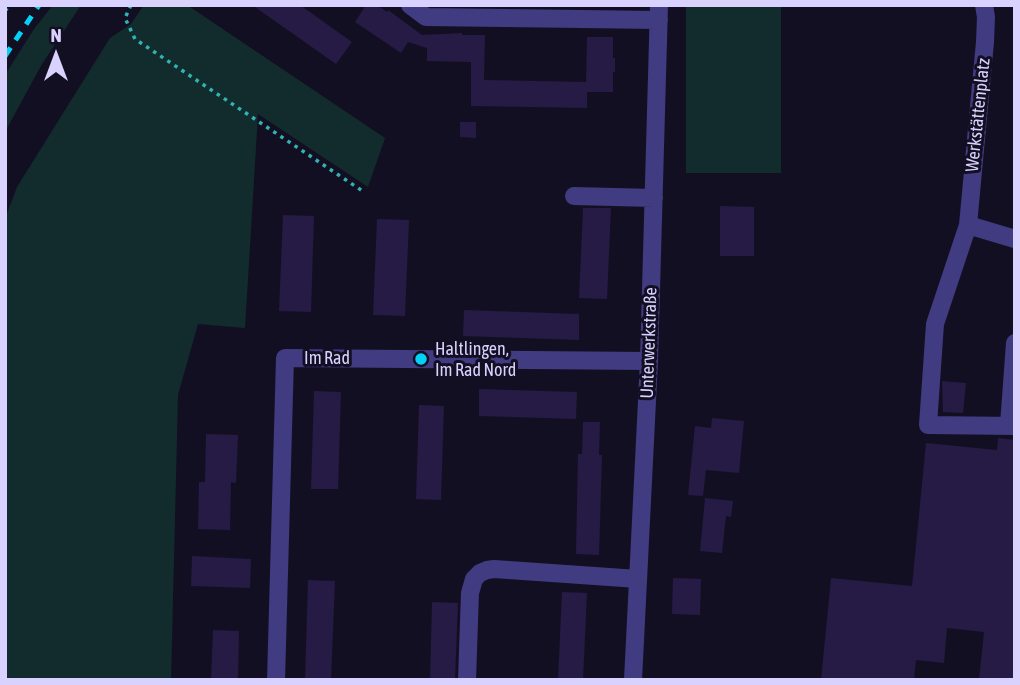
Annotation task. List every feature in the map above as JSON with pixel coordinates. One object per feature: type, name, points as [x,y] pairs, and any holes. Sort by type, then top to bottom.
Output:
[{"type":"street","points":[[410,5],[426,17],[659,13]]},
{"type":"street","name":"Werkstättenplatz","points":[[984,5],[985,42],[968,225],[935,324],[928,425],[1012,426],[1015,343]]},
{"type":"street","name":"Unterwerkstraße","points":[[633,680],[649,361],[659,13]]},
{"type":"street","points":[[574,196],[654,198]]},
{"type":"street","points":[[968,225],[1015,239]]},
{"type":"street","name":"Im Rad","points":[[276,680],[285,358],[649,361]]},
{"type":"street","points":[[467,680],[471,585],[480,573],[494,569],[638,579]]},
{"type":"path","points":[[5,11],[10,5]]},
{"type":"path","points":[[131,5],[125,18],[135,39],[364,192]]},
{"type":"green space","points":[[53,5],[81,5],[42,64],[5,132],[5,75]]},
{"type":"green space","points":[[144,5],[187,5],[385,138],[368,187],[258,114],[245,328],[198,324],[178,395],[171,680],[5,680],[5,219],[17,187],[110,38],[131,24]]},
{"type":"green space","points":[[686,5],[781,5],[781,173],[686,173]]},
{"type":"building","points":[[252,5],[300,5],[352,42],[336,64]]},
{"type":"building","points":[[366,5],[377,5],[387,12],[388,10],[422,35],[485,35],[484,80],[586,82],[587,37],[613,37],[613,92],[587,92],[587,108],[471,106],[471,62],[427,61],[427,48],[408,42],[401,53],[355,22]]},
{"type":"building","points":[[460,122],[476,122],[476,138],[460,137]]},
{"type":"building","points":[[720,206],[754,207],[754,256],[720,256]]},
{"type":"building","points":[[583,208],[611,208],[607,299],[579,298]]},
{"type":"building","points":[[283,215],[314,216],[311,312],[279,311]]},
{"type":"building","points":[[377,219],[409,220],[405,316],[373,315]]},
{"type":"building","points":[[464,310],[579,314],[579,340],[463,336]]},
{"type":"building","points":[[942,381],[966,383],[963,413],[943,412]]},
{"type":"building","points":[[479,389],[577,392],[576,419],[479,416]]},
{"type":"building","points":[[314,391],[341,392],[338,489],[311,489]]},
{"type":"building","points":[[419,405],[444,406],[441,500],[416,499]]},
{"type":"building","points":[[712,418],[744,421],[739,473],[706,470],[703,496],[688,495],[695,426],[711,428]]},
{"type":"building","points":[[583,422],[600,422],[599,455],[602,455],[599,555],[576,554],[578,454],[582,454]]},
{"type":"building","points":[[206,434],[238,435],[236,483],[231,482],[230,530],[198,529],[199,482],[205,482]]},
{"type":"building","points":[[998,438],[1015,440],[1015,680],[979,680],[984,632],[947,628],[944,663],[916,660],[914,680],[821,680],[831,578],[912,586],[926,443],[997,450]]},
{"type":"building","points":[[705,498],[733,501],[731,517],[726,516],[722,553],[700,551]]},
{"type":"building","points":[[192,556],[251,559],[250,588],[191,586]]},
{"type":"building","points":[[673,578],[701,579],[700,615],[672,614]]},
{"type":"building","points":[[308,580],[335,581],[331,680],[305,680]]},
{"type":"building","points":[[562,592],[587,593],[583,680],[558,680]]},
{"type":"building","points":[[432,602],[458,603],[455,680],[430,680]]},
{"type":"building","points":[[213,630],[239,631],[238,680],[211,680]]},
{"type":"railway","points":[[5,56],[39,5]]},
{"type":"place","name":"Haltlingen, Im Rad Nord","points":[[421,359]]}]
